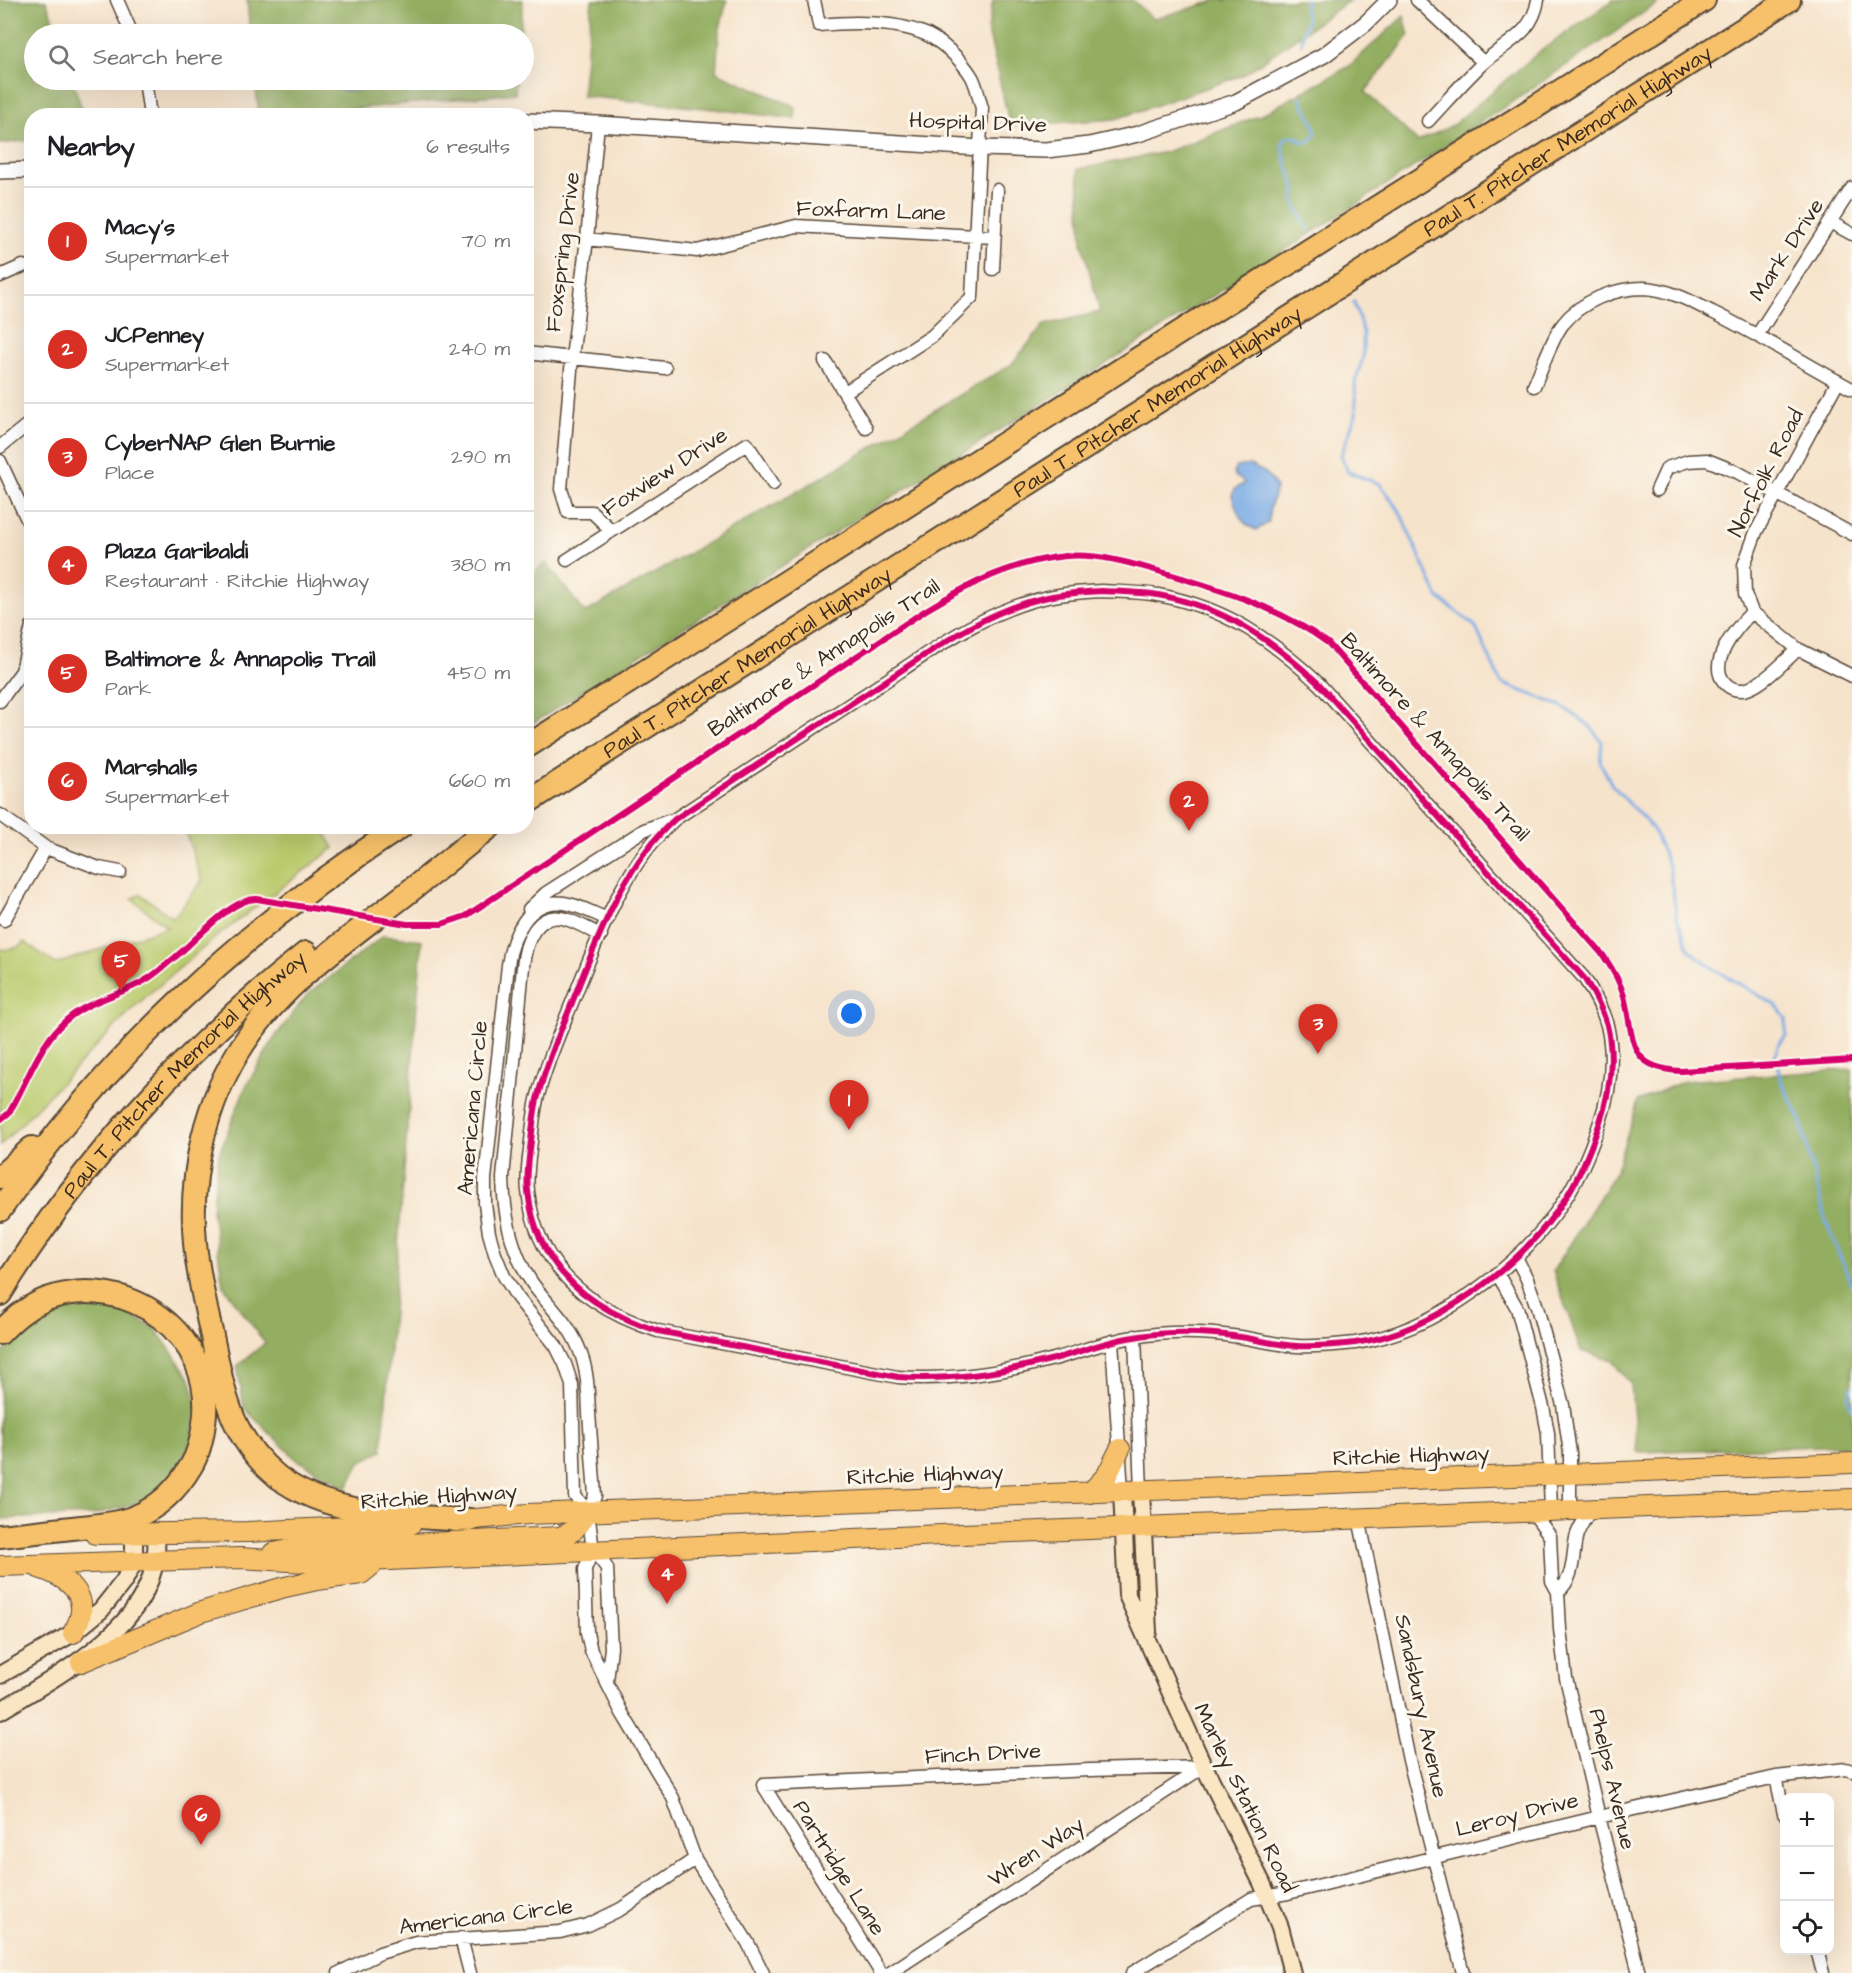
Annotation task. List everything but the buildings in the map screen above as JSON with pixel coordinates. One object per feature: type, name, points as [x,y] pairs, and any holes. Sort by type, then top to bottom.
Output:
[{"type":"highway","name":"Paul T. Pitcher Memorial Highway","points":[[534,742],[1704,0]]},
{"type":"highway","name":"Paul T. Pitcher Memorial Highway","points":[[534,798],[1789,0]]},
{"type":"highway","points":[[0,1210],[62,1127],[133,1048],[190,991],[246,941],[309,890],[390,834]]},
{"type":"highway","name":"Paul T. Pitcher Memorial Highway","points":[[0,1294],[52,1217],[101,1155],[161,1087],[224,1022],[343,924],[478,834]]},
{"type":"highway","points":[[470,1520],[401,1515],[330,1504],[280,1478],[245,1442],[232,1419],[223,1392],[212,1340],[195,1242],[194,1198],[199,1155],[209,1113],[243,1044],[266,1014],[292,984],[330,952],[480,834]]},
{"type":"highway","points":[[0,1176],[85,1101]]},
{"type":"highway","points":[[0,1333],[29,1307],[47,1299],[86,1291],[124,1297],[145,1306],[180,1336],[192,1353],[206,1395],[202,1437],[196,1457],[184,1478],[153,1507],[134,1518],[115,1523],[0,1536]]},
{"type":"main road","points":[[1090,1493],[1107,1475],[1120,1449]]},
{"type":"main road","name":"Ritchie Highway","points":[[0,1536],[258,1531],[470,1520],[528,1514],[1852,1462]]},
{"type":"main road","name":"Marley Station Road","points":[[1132,1491],[1133,1528],[1149,1645],[1204,1767],[1268,1896],[1292,1973]]},
{"type":"main road","points":[[0,1566],[240,1558],[322,1563],[1852,1498]]},
{"type":"main road","points":[[240,1558],[294,1549],[561,1537],[573,1532],[588,1512]]},
{"type":"main road","points":[[81,1662],[111,1636],[128,1617],[145,1588],[155,1561],[157,1532]]},
{"type":"main road","points":[[0,1675],[85,1625],[110,1601],[134,1562],[134,1533]]},
{"type":"main road","points":[[0,1711],[81,1662],[201,1612],[285,1587],[361,1574],[379,1560]]},
{"type":"main road","points":[[28,1565],[59,1575],[76,1588],[81,1602],[81,1613],[80,1623],[73,1633]]},
{"type":"street","points":[[117,0],[128,24]]},
{"type":"street","points":[[814,0],[819,25],[844,23],[886,25],[922,32],[952,52],[972,78],[982,108],[972,297],[932,336],[845,392]]},
{"type":"street","name":"Hospital Drive","points":[[534,121],[598,123],[980,148],[1046,150],[1089,145],[1138,135],[1236,102],[1324,55],[1366,24],[1389,0]]},
{"type":"street","points":[[1417,0],[1483,63]]},
{"type":"street","points":[[1428,121],[1483,63],[1524,32],[1537,10],[1538,0]]},
{"type":"street","points":[[146,90],[149,108]]},
{"type":"street","name":"Foxspring Drive","points":[[598,123],[587,239],[572,358],[561,489],[568,512],[592,512],[612,531]]},
{"type":"street","points":[[0,171],[24,170]]},
{"type":"street","name":"Mark Drive","points":[[1758,334],[1852,188]]},
{"type":"street","points":[[993,269],[997,190]]},
{"type":"street","points":[[1830,222],[1852,234]]},
{"type":"street","name":"Foxfarm Lane","points":[[587,239],[697,251],[796,226],[994,237]]},
{"type":"street","points":[[0,276],[23,266]]},
{"type":"street","points":[[1534,386],[1562,324],[1583,305],[1612,292],[1644,288],[1678,295],[1758,334],[1852,389]]},
{"type":"street","points":[[534,354],[665,368]]},
{"type":"street","points":[[825,361],[866,428]]},
{"type":"street","name":"Norfolk Road","points":[[1752,612],[1745,594],[1744,565],[1756,532],[1838,381]]},
{"type":"street","points":[[0,447],[24,428]]},
{"type":"street","name":"Foxview Drive","points":[[567,560],[747,444],[773,484]]},
{"type":"street","points":[[1657,490],[1667,468],[1688,461],[1707,460],[1737,472],[1852,534]]},
{"type":"street","points":[[0,461],[24,513]]},
{"type":"street","points":[[1131,592],[1159,595],[1208,609],[1262,636],[1290,656],[1319,684],[1584,978],[1598,1000],[1607,1026],[1610,1053],[1609,1091],[1592,1147],[1565,1200],[1545,1226],[1516,1257],[1497,1273],[1446,1308],[1417,1324],[1388,1335],[1357,1342],[1297,1346],[1204,1334],[1167,1333],[1112,1341],[1053,1360],[1011,1370],[947,1378],[898,1377],[658,1331],[633,1323],[612,1314],[592,1300],[560,1271],[543,1246],[531,1213],[527,1189],[528,1168],[539,1092],[583,975],[635,863],[658,834],[675,819],[949,640],[979,622],[1020,605],[1073,593],[1131,592]]},
{"type":"street","points":[[1797,649],[1758,684],[1743,690],[1729,687],[1721,678],[1719,668],[1722,653],[1739,624],[1752,612],[1797,649],[1852,676]]},
{"type":"street","points":[[0,701],[24,676]]},
{"type":"street","points":[[0,815],[24,832]]},
{"type":"street","points":[[514,935],[524,915],[546,893],[644,830],[675,819]]},
{"type":"street","points":[[26,834],[46,848],[99,868],[120,872]]},
{"type":"street","points":[[4,920],[46,848]]},
{"type":"street","name":"Americana Circle","points":[[588,1512],[575,1496],[572,1385],[556,1346],[531,1317],[504,1276],[489,1233],[485,1179],[510,948],[514,935],[533,912],[554,903],[566,903],[608,920]]},
{"type":"street","name":"Americana Circle","points":[[601,935],[567,920],[549,918],[533,931],[528,941],[523,960],[503,1179],[507,1225],[521,1264],[532,1283],[561,1316],[582,1355],[588,1379],[595,1496],[588,1512],[593,1550],[585,1569],[587,1633],[591,1651],[622,1713],[673,1798],[695,1859],[743,1935],[763,1973]]},
{"type":"street","points":[[1516,1257],[1537,1307],[1568,1431],[1571,1474],[1551,1510]]},
{"type":"street","points":[[1497,1273],[1517,1308],[1536,1378],[1548,1433],[1551,1510]]},
{"type":"street","points":[[1132,1491],[1135,1336]]},
{"type":"street","points":[[1112,1341],[1120,1449],[1132,1491]]},
{"type":"street","points":[[1558,1592],[1566,1585],[1570,1576],[1576,1537],[1592,1509]]},
{"type":"street","name":"Phelps Avenue","points":[[1551,1510],[1552,1581],[1558,1592],[1566,1678],[1639,1973]]},
{"type":"street","name":"Sandsbury Avenue","points":[[1359,1518],[1394,1690],[1463,1973]]},
{"type":"street","name":"Americana Circle","points":[[593,1550],[607,1568],[611,1648],[607,1681]]},
{"type":"street","name":"Finch Drive","points":[[763,1785],[1078,1770],[1204,1767]]},
{"type":"street","name":"Wren Way","points":[[890,1973],[1204,1767]]},
{"type":"street","name":"Leroy Drive","points":[[1132,1973],[1251,1899],[1599,1816],[1776,1777],[1846,1769],[1852,1771]]},
{"type":"street","points":[[1776,1777],[1780,1793]]},
{"type":"street","name":"Partridge Lane","points":[[763,1785],[880,1973]]},
{"type":"street","name":"Americana Circle","points":[[339,1973],[363,1960],[416,1942],[560,1932],[588,1925],[630,1904],[695,1859]]},
{"type":"street","points":[[461,1938],[470,1973]]},
{"type":"street","points":[[1818,1955],[1822,1973]]},
{"type":"green space","points":[[0,0],[46,0],[54,24],[24,24],[24,90],[75,90],[82,108],[24,108],[24,141],[0,144]]},
{"type":"green space","points":[[247,0],[523,0],[521,24],[249,24]]},
{"type":"green space","points":[[592,0],[727,0],[719,32],[716,72],[796,107],[795,119],[582,96]]},
{"type":"green space","points":[[993,0],[1133,0],[1153,19],[1214,0],[1350,0],[1243,75],[1116,119],[1010,126],[988,30]]},
{"type":"green space","points":[[1613,0],[1662,0],[1523,95],[1240,279],[534,723],[534,572],[546,563],[585,613],[1011,365],[1044,325],[1100,312],[1082,242],[1078,169],[1166,152],[1261,115],[1348,67],[1404,16],[1409,36],[1365,92],[1418,142],[1453,125],[1539,52]]},
{"type":"green space","points":[[256,90],[515,90],[515,93],[362,108],[258,108]]},
{"type":"green space","points":[[186,834],[326,834],[334,848],[216,937],[135,1006],[0,1146],[0,949],[13,949],[24,942],[56,964],[167,927],[132,899],[140,894],[173,918],[202,881]]},
{"type":"green space","points":[[383,936],[422,940],[382,1451],[360,1462],[347,1488],[296,1459],[244,1408],[237,1366],[265,1343],[223,1285],[212,1210],[219,1153],[246,1086],[275,1037],[307,995]]},
{"type":"green space","points":[[1852,1069],[1852,1445],[1637,1452],[1631,1384],[1612,1361],[1581,1351],[1553,1271],[1615,1173],[1638,1101],[1684,1081]]},
{"type":"green space","points":[[75,1304],[116,1308],[155,1328],[190,1378],[197,1403],[192,1438],[176,1473],[147,1501],[92,1515],[0,1519],[0,1356],[30,1322]]},
{"type":"water","points":[[1250,465],[1266,473],[1276,486],[1269,512],[1269,522],[1257,530],[1243,521],[1232,495],[1235,489],[1245,483],[1235,476],[1236,467]]},
{"type":"waterway","points":[[1301,44],[1307,18],[1304,8],[1306,0]]},
{"type":"waterway","points":[[1300,97],[1313,122],[1316,134],[1310,141],[1302,142],[1296,137],[1287,137],[1282,143],[1285,160],[1295,186],[1294,199],[1298,212],[1310,230]]},
{"type":"waterway","points":[[1354,302],[1363,332],[1363,358],[1355,382],[1356,414],[1341,455],[1348,472],[1380,484],[1399,510],[1438,597],[1475,626],[1501,683],[1561,706],[1589,725],[1602,742],[1600,762],[1612,785],[1653,829],[1669,867],[1677,918],[1690,951],[1716,970],[1777,1006],[1786,1019],[1786,1035],[1778,1046],[1775,1056],[1782,1084],[1799,1116],[1826,1222],[1852,1286]]},
{"type":"waterway","points":[[1852,1387],[1848,1398],[1852,1409]]},
{"type":"cycle path","name":"Baltimore & Annapolis Trail","points":[[0,1120],[9,1113],[38,1056],[60,1026],[80,1010],[133,987],[152,976],[182,952],[213,922],[236,906],[257,899],[407,924],[442,924],[466,916],[942,600],[1010,568],[1066,556],[1091,556],[1128,563],[1229,593],[1290,619],[1328,643],[1603,955],[1622,990],[1636,1048],[1641,1057],[1650,1064],[1663,1069],[1681,1071],[1852,1060]]},
{"type":"cycle path","points":[[1102,591],[1158,595],[1182,600],[1245,627],[1283,653],[1319,684],[1584,978],[1607,1025],[1611,1050],[1608,1088],[1599,1125],[1584,1163],[1565,1199],[1547,1224],[1526,1248],[1474,1292],[1415,1325],[1385,1336],[1355,1343],[1304,1346],[1213,1334],[1160,1334],[1113,1341],[1012,1369],[956,1377],[898,1377],[658,1331],[610,1311],[589,1297],[554,1263],[542,1242],[533,1218],[527,1179],[533,1123],[537,1098],[547,1066],[586,967],[617,898],[642,856],[675,819],[949,639],[1022,604],[1048,597],[1102,591]]},
{"type":"place","name":"JCPenney","points":[[1189,831]]},
{"type":"place","name":"Baltimore & Annapolis Trail","points":[[121,991]]},
{"type":"place","name":"CyberNAP Glen Burnie","points":[[1318,1054]]},
{"type":"place","name":"Macy's","points":[[849,1130]]},
{"type":"place","name":"Plaza Garibaldi","points":[[667,1604]]},
{"type":"place","name":"Marshalls","points":[[201,1845]]}]
